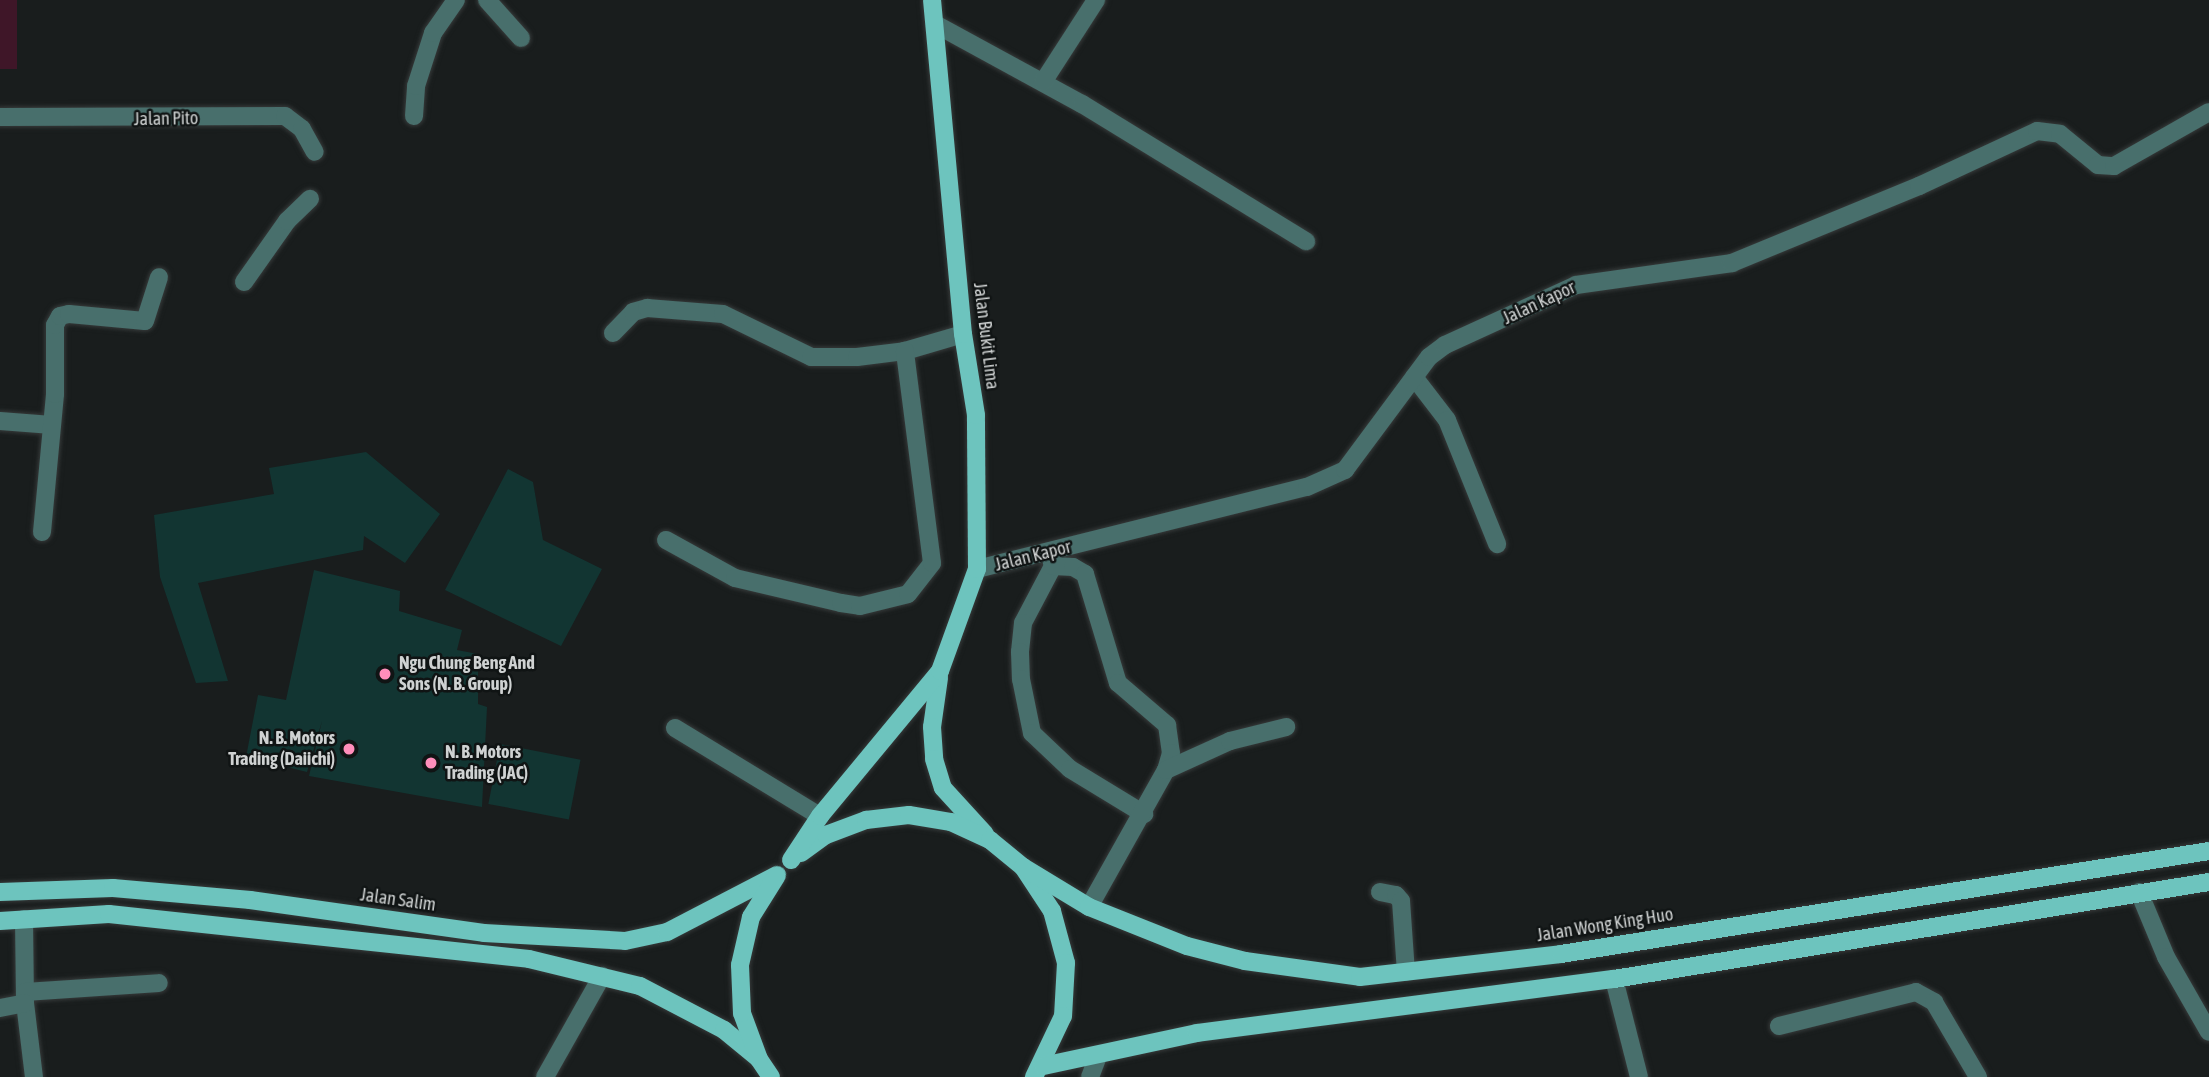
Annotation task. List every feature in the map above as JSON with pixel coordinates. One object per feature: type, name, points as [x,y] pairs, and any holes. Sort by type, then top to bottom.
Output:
[{"type":"main road","name":"Jalan Bukit Lima","points":[[932,0],[963,334],[976,415],[977,569],[940,671]]},
{"type":"main road","points":[[771,1077],[759,1059],[742,1013],[740,965],[751,917],[777,875],[791,860],[820,816],[940,671]]},
{"type":"main road","points":[[940,671],[932,727],[934,759],[943,788],[990,840],[1023,867],[1052,911],[1066,963],[1063,1016],[1038,1071]]},
{"type":"main road","points":[[791,860],[826,835],[866,820],[909,816],[951,822],[990,840]]},
{"type":"main road","name":"Jalan Wong King Huo","points":[[1023,867],[1089,907],[1187,946],[1245,961],[1360,977],[1560,954],[2209,851]]},
{"type":"main road","name":"Jalan Salim","points":[[0,892],[113,888],[250,900],[484,933],[625,942],[667,932],[777,875]]},
{"type":"main road","points":[[1038,1071],[1197,1033],[1614,979],[2209,882]]},
{"type":"main road","points":[[0,921],[109,914],[210,922],[529,959],[640,986],[724,1030],[759,1059]]},
{"type":"street","points":[[414,116],[416,86],[433,33],[456,0]]},
{"type":"street","points":[[487,0],[521,38]]},
{"type":"street","points":[[1043,82],[1096,0]]},
{"type":"street","points":[[935,23],[1043,82],[1306,241]]},
{"type":"street","name":"Jalan Kapor","points":[[977,569],[1051,559],[1307,487],[1345,470],[1414,377],[1445,345],[1576,285],[1732,263],[1919,186],[2037,131],[2060,134],[2098,165],[2114,166],[2209,112]]},
{"type":"street","name":"Jalan Pito","points":[[0,117],[285,116],[302,129],[315,152]]},
{"type":"street","points":[[244,282],[287,221],[310,199]]},
{"type":"street","points":[[42,532],[52,425],[55,325],[60,316],[145,321],[159,277]]},
{"type":"street","points":[[613,332],[633,313],[647,308],[723,314],[811,357],[905,351],[963,334]]},
{"type":"street","points":[[666,540],[735,578],[841,603],[860,606],[908,594],[932,563],[905,351]]},
{"type":"street","points":[[1414,377],[1447,420],[1497,544]]},
{"type":"street","points":[[0,421],[52,425]]},
{"type":"street","points":[[1089,907],[1144,814],[1166,770],[1171,753],[1167,725],[1128,694],[1112,672],[1085,574],[1051,559],[1023,623],[1021,679],[1032,733],[1070,769],[1144,814]]},
{"type":"street","points":[[1166,770],[1230,741],[1286,727]]},
{"type":"street","points":[[675,728],[820,816]]},
{"type":"street","points":[[1380,892],[1401,901],[1406,972]]},
{"type":"street","points":[[2139,892],[2166,957],[2209,1032]]},
{"type":"street","points":[[24,919],[25,998],[34,1077]]},
{"type":"street","points":[[545,1077],[602,976]]},
{"type":"street","points":[[1614,979],[1639,1077]]},
{"type":"street","points":[[0,1008],[25,998],[159,983]]},
{"type":"street","points":[[1779,1026],[1916,992],[1934,1002],[1978,1077]]},
{"type":"street","points":[[1090,1077],[1098,1056]]},
{"type":"shaded area","points":[[0,0],[17,0],[17,69],[0,69]]},
{"type":"building","points":[[366,452],[440,514],[405,563],[364,536],[363,550],[198,583],[228,681],[196,683],[160,577],[154,515],[274,494],[269,468]]},
{"type":"building","name":"Ngu Chung Beng And Sons (N. B. Group)","points":[[508,469],[533,482],[543,540],[602,569],[561,646],[445,590]]},
{"type":"building","name":"Ngu Chung Beng And Sons (N. B. Group)","points":[[314,570],[400,591],[399,611],[462,630],[457,650],[478,654],[478,704],[487,707],[482,807],[309,776],[322,721],[307,772],[246,757],[258,695],[286,700]]},
{"type":"building","points":[[500,744],[580,760],[569,820],[488,804]]},
{"type":"place","name":"Ngu Chung Beng And Sons (N. B. Group)","points":[[385,674]]},
{"type":"place","name":"N. B. Motors Trading (Daiichi)","points":[[349,749]]},
{"type":"place","name":"N. B. Motors Trading (JAC)","points":[[431,763]]}]
